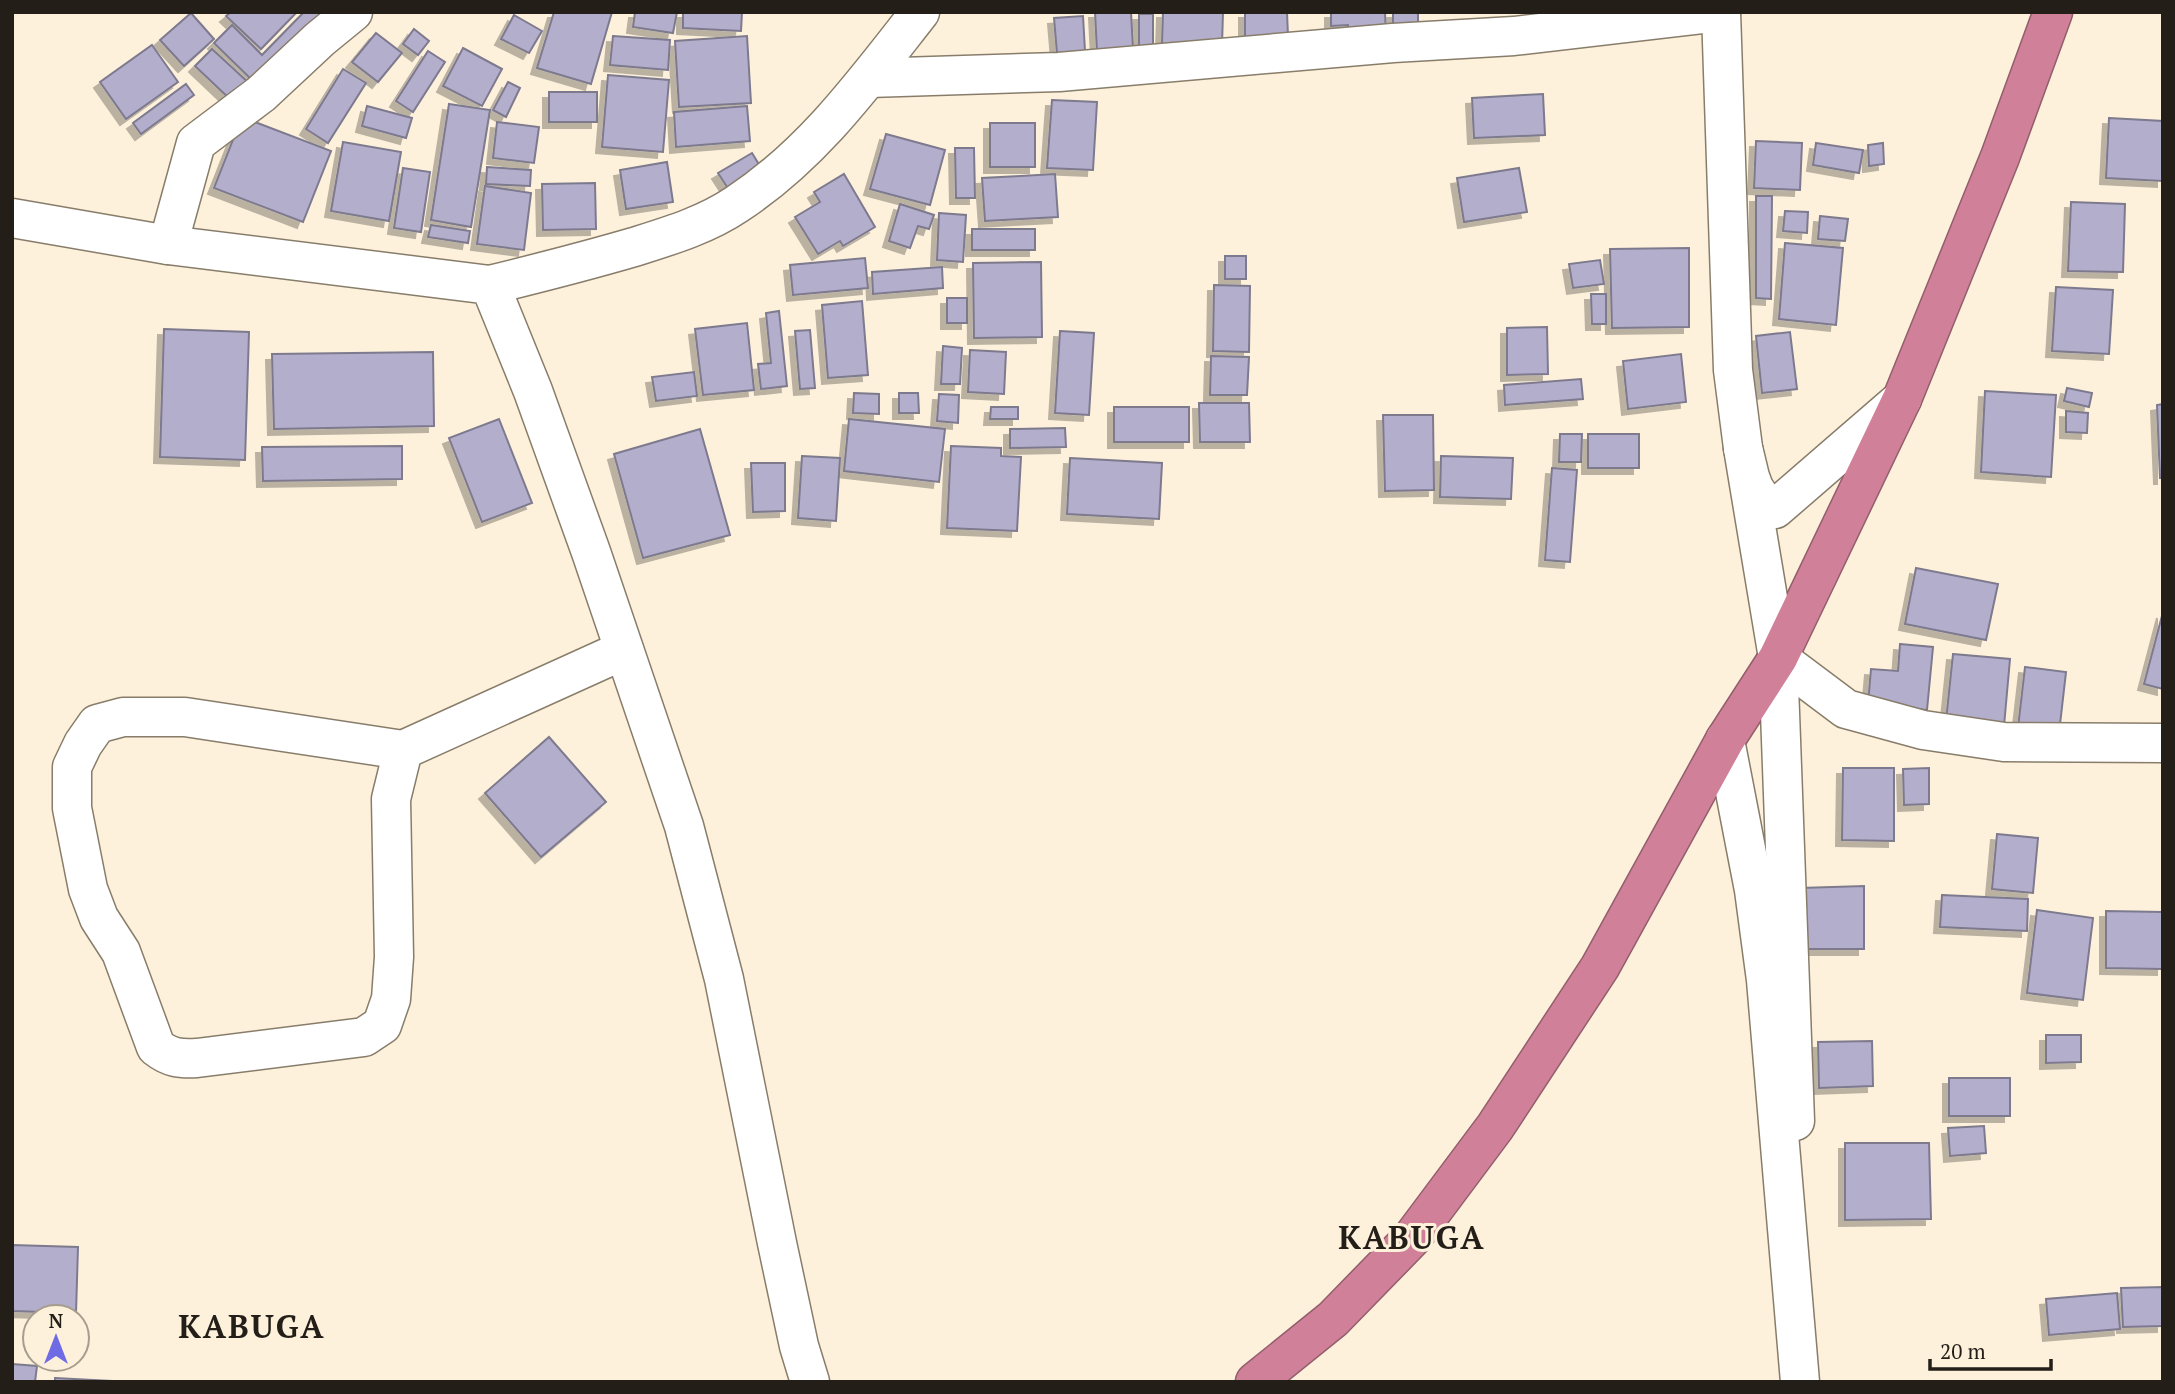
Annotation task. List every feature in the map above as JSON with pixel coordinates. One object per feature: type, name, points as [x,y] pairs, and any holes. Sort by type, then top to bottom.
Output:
[{"type":"highway","points":[[1255,1382],[1333,1319],[1412,1238],[1495,1127],[1600,967],[1725,740],[1778,658],[1902,399],[2000,157],[2053,12]]},
{"type":"street","points":[[168,245],[196,143],[261,94],[353,12]]},
{"type":"street","points":[[12,218],[168,245],[490,285],[576,264],[681,233],[736,205],[799,155],[847,106],[920,12]]},
{"type":"street","points":[[869,78],[1073,71],[1393,43],[1514,36],[1721,12],[1733,370],[1778,658],[1802,1382]]},
{"type":"street","points":[[490,285],[542,415],[684,826],[724,979],[777,1243],[799,1346],[810,1382]]},
{"type":"street","points":[[1744,448],[1754,488],[1762,500],[1774,509],[1902,399]]},
{"type":"street","points":[[404,750],[391,799],[394,957],[391,999],[382,1025],[364,1037],[197,1058],[178,1059],[156,1047],[121,952],[99,918],[88,889],[72,808],[72,767],[97,724],[123,717],[185,717],[404,750],[624,650]]},
{"type":"street","points":[[1778,658],[1846,709],[1923,730],[2004,743],[2163,743]]},
{"type":"street","points":[[1725,740],[1754,890],[1766,979],[1802,1382]]},
{"type":"building","points":[[231,12],[297,12],[261,49],[226,16]]},
{"type":"building","points":[[304,12],[325,12],[256,84],[214,43],[232,25],[262,55]]},
{"type":"building","points":[[554,12],[612,12],[591,84],[537,68]]},
{"type":"building","points":[[635,12],[677,12],[673,33],[633,27]]},
{"type":"building","points":[[683,12],[742,12],[741,31],[683,28]]},
{"type":"building","points":[[1095,12],[1131,12],[1133,49],[1097,51]]},
{"type":"building","points":[[1163,12],[1223,12],[1222,45],[1162,44]]},
{"type":"building","points":[[1245,12],[1287,12],[1288,36],[1245,37]]},
{"type":"building","points":[[1331,12],[1385,12],[1386,36],[1349,37],[1348,25],[1331,26]]},
{"type":"building","points":[[1393,12],[1418,12],[1418,32],[1393,32]]},
{"type":"building","points":[[191,13],[214,39],[184,66],[160,40]]},
{"type":"building","points":[[1139,14],[1153,14],[1153,49],[1139,49]]},
{"type":"building","points":[[514,15],[542,31],[529,53],[501,39]]},
{"type":"building","points":[[1083,16],[1085,51],[1057,53],[1054,18]]},
{"type":"building","points":[[414,29],[429,41],[418,55],[403,44]]},
{"type":"building","points":[[376,33],[402,53],[378,82],[352,62]]},
{"type":"building","points":[[613,36],[670,40],[668,70],[610,65]]},
{"type":"building","points":[[747,36],[751,103],[679,107],[675,41]]},
{"type":"building","points":[[152,45],[178,82],[126,119],[100,82]]},
{"type":"building","points":[[463,48],[502,69],[482,106],[443,86]]},
{"type":"building","points":[[212,49],[250,84],[233,102],[195,66]]},
{"type":"building","points":[[428,51],[445,62],[413,112],[396,101]]},
{"type":"building","points":[[343,69],[366,83],[328,143],[306,129]]},
{"type":"building","points":[[608,75],[669,80],[663,152],[602,147]]},
{"type":"building","points":[[508,82],[520,88],[506,117],[493,110]]},
{"type":"building","points":[[186,84],[194,95],[141,134],[133,123]]},
{"type":"building","points":[[549,92],[597,92],[597,122],[549,122]]},
{"type":"building","points":[[1543,94],[1545,135],[1474,138],[1472,98]]},
{"type":"building","points":[[1052,100],[1097,102],[1093,170],[1047,168]]},
{"type":"building","points":[[449,104],[490,110],[471,227],[431,220]]},
{"type":"building","points":[[367,106],[412,118],[406,138],[362,126]]},
{"type":"building","points":[[747,106],[750,141],[676,147],[674,112]]},
{"type":"building","points":[[242,117],[331,151],[303,222],[214,188]]},
{"type":"building","points":[[2109,118],[2163,121],[2163,181],[2106,178]]},
{"type":"building","points":[[497,122],[539,127],[534,163],[493,158]]},
{"type":"building","points":[[990,123],[1035,123],[1035,167],[990,167]]},
{"type":"building","points":[[886,134],[945,150],[930,205],[870,189]]},
{"type":"building","points":[[1756,141],[1802,143],[1800,190],[1754,188]]},
{"type":"building","points":[[343,142],[401,152],[389,221],[331,211]]},
{"type":"building","points":[[1816,143],[1863,150],[1859,173],[1813,165]]},
{"type":"building","points":[[1883,143],[1884,164],[1869,166],[1868,145]]},
{"type":"building","points":[[955,148],[974,148],[975,198],[956,198]]},
{"type":"building","points":[[752,153],[763,171],[729,190],[718,173]]},
{"type":"building","points":[[667,162],[673,202],[626,209],[620,170]]},
{"type":"building","points":[[487,167],[531,170],[530,186],[486,184]]},
{"type":"building","points":[[403,168],[430,172],[421,232],[394,228]]},
{"type":"building","points":[[1519,168],[1527,212],[1464,222],[1457,178]]},
{"type":"building","points":[[844,174],[875,227],[843,246],[840,241],[818,254],[795,217],[820,202],[814,192]]},
{"type":"building","points":[[1055,174],[1058,217],[985,221],[982,178]]},
{"type":"building","points":[[595,183],[596,229],[543,230],[542,184]]},
{"type":"building","points":[[485,186],[531,193],[524,250],[477,244]]},
{"type":"building","points":[[1756,196],[1772,196],[1771,299],[1756,298]]},
{"type":"building","points":[[2071,202],[2125,204],[2123,272],[2068,271]]},
{"type":"building","points":[[900,204],[934,215],[929,229],[918,226],[910,248],[889,241]]},
{"type":"building","points":[[1785,211],[1808,212],[1807,233],[1783,231]]},
{"type":"building","points":[[939,213],[966,215],[963,262],[937,260]]},
{"type":"building","points":[[1820,216],[1848,219],[1845,241],[1818,239]]},
{"type":"building","points":[[431,225],[470,231],[468,243],[428,237]]},
{"type":"building","points":[[972,229],[1035,229],[1035,250],[972,250]]},
{"type":"building","points":[[1785,243],[1843,248],[1836,325],[1779,319]]},
{"type":"building","points":[[1689,248],[1689,327],[1612,328],[1610,249]]},
{"type":"building","points":[[1225,256],[1246,256],[1246,279],[1225,279]]},
{"type":"building","points":[[865,258],[868,288],[793,295],[790,265]]},
{"type":"building","points":[[1600,260],[1604,284],[1573,288],[1569,264]]},
{"type":"building","points":[[1041,262],[1042,337],[974,338],[973,263]]},
{"type":"building","points":[[942,267],[943,288],[873,294],[872,272]]},
{"type":"building","points":[[1214,285],[1250,286],[1249,352],[1213,351]]},
{"type":"building","points":[[2056,287],[2113,290],[2109,354],[2052,351]]},
{"type":"building","points":[[1591,294],[1606,294],[1606,324],[1592,324]]},
{"type":"building","points":[[947,298],[967,298],[967,323],[947,323]]},
{"type":"building","points":[[862,301],[868,375],[828,378],[822,305]]},
{"type":"building","points":[[779,311],[787,386],[761,389],[758,364],[771,363],[766,313]]},
{"type":"building","points":[[747,323],[754,390],[703,395],[695,329]]},
{"type":"building","points":[[1547,327],[1548,374],[1507,375],[1507,328]]},
{"type":"building","points":[[164,329],[249,332],[245,460],[160,457]]},
{"type":"building","points":[[810,330],[815,388],[800,389],[795,331]]},
{"type":"building","points":[[1060,331],[1094,333],[1089,415],[1055,413]]},
{"type":"building","points":[[1790,332],[1797,389],[1762,393],[1756,336]]},
{"type":"building","points":[[943,346],[962,348],[960,384],[941,384]]},
{"type":"building","points":[[970,350],[1006,352],[1004,394],[968,392]]},
{"type":"building","points":[[433,352],[434,426],[274,429],[272,354]]},
{"type":"building","points":[[1681,354],[1686,402],[1628,409],[1623,361]]},
{"type":"building","points":[[1211,356],[1249,357],[1247,395],[1210,395]]},
{"type":"building","points":[[694,372],[697,396],[656,401],[652,377]]},
{"type":"building","points":[[1581,379],[1583,399],[1505,405],[1504,385]]},
{"type":"building","points":[[2067,388],[2092,393],[2089,407],[2064,401]]},
{"type":"building","points":[[1985,391],[2056,395],[2051,477],[1981,472]]},
{"type":"building","points":[[854,393],[879,394],[879,414],[853,413]]},
{"type":"building","points":[[899,393],[918,393],[919,413],[899,413]]},
{"type":"building","points":[[939,394],[959,395],[958,423],[937,421]]},
{"type":"building","points":[[1199,403],[1249,403],[1250,442],[1200,442]]},
{"type":"building","points":[[2163,404],[2163,478],[2160,478],[2157,405]]},
{"type":"building","points":[[991,407],[1018,407],[1018,419],[990,419]]},
{"type":"building","points":[[1114,407],[1189,407],[1189,442],[1114,442]]},
{"type":"building","points":[[2066,411],[2088,413],[2087,433],[2066,432]]},
{"type":"building","points":[[1383,415],[1433,415],[1434,490],[1385,491]]},
{"type":"building","points":[[499,419],[532,503],[482,522],[449,438]]},
{"type":"building","points":[[849,419],[945,429],[939,482],[844,471]]},
{"type":"building","points":[[1065,428],[1066,447],[1010,448],[1010,429]]},
{"type":"building","points":[[700,429],[730,535],[643,558],[614,454]]},
{"type":"building","points":[[1560,434],[1582,434],[1581,462],[1559,462]]},
{"type":"building","points":[[1588,434],[1639,434],[1639,468],[1588,468]]},
{"type":"building","points":[[402,446],[402,479],[263,481],[262,447]]},
{"type":"building","points":[[951,446],[1001,448],[1001,456],[1021,457],[1017,531],[947,528]]},
{"type":"building","points":[[802,456],[840,458],[836,521],[798,518]]},
{"type":"building","points":[[1441,456],[1513,458],[1511,499],[1440,497]]},
{"type":"building","points":[[1070,458],[1162,463],[1159,519],[1067,514]]},
{"type":"building","points":[[751,463],[785,463],[785,511],[753,512]]},
{"type":"building","points":[[1552,468],[1577,470],[1570,562],[1545,560]]},
{"type":"building","points":[[1916,568],[1998,584],[1986,640],[1905,624]]},
{"type":"building","points":[[2163,612],[2163,689],[2144,684]]},
{"type":"building","points":[[1900,644],[1933,647],[1927,710],[1868,704],[1871,669],[1898,671]]},
{"type":"building","points":[[1953,654],[2010,659],[2004,726],[1946,721]]},
{"type":"building","points":[[2025,667],[2066,672],[2059,733],[2018,728]]},
{"type":"building","points":[[549,737],[606,802],[541,857],[485,793]]},
{"type":"building","points":[[1843,768],[1894,768],[1894,841],[1842,840]]},
{"type":"building","points":[[1929,768],[1929,804],[1904,805],[1903,769]]},
{"type":"building","points":[[1997,834],[2038,838],[2033,893],[1992,889]]},
{"type":"building","points":[[1864,886],[1864,949],[1801,949],[1800,888]]},
{"type":"building","points":[[1942,895],[2028,899],[2027,931],[1940,927]]},
{"type":"building","points":[[2037,910],[2093,918],[2083,1000],[2027,993]]},
{"type":"building","points":[[2106,911],[2163,912],[2163,969],[2106,968]]},
{"type":"building","points":[[2046,1035],[2081,1035],[2081,1062],[2046,1063]]},
{"type":"building","points":[[1872,1041],[1873,1086],[1819,1088],[1818,1042]]},
{"type":"building","points":[[1949,1078],[2010,1078],[2010,1116],[1949,1116]]},
{"type":"building","points":[[1984,1126],[1986,1153],[1950,1156],[1948,1128]]},
{"type":"building","points":[[1845,1143],[1929,1143],[1931,1219],[1845,1220]]},
{"type":"building","points":[[12,1245],[78,1247],[76,1303],[21,1303],[21,1311],[12,1311]]},
{"type":"building","points":[[2163,1287],[2163,1326],[2123,1327],[2121,1288]]},
{"type":"building","points":[[2117,1293],[2120,1329],[2049,1335],[2046,1299]]},
{"type":"building","points":[[12,1364],[21,1365],[21,1373],[36,1373],[35,1382],[12,1382]]},
{"type":"building","points":[[55,1378],[132,1382],[55,1382]]},
{"type":"district","name":"KABUGA","points":[[1412,1238]]},
{"type":"district","name":"KABUGA","points":[[252,1327]]}]
